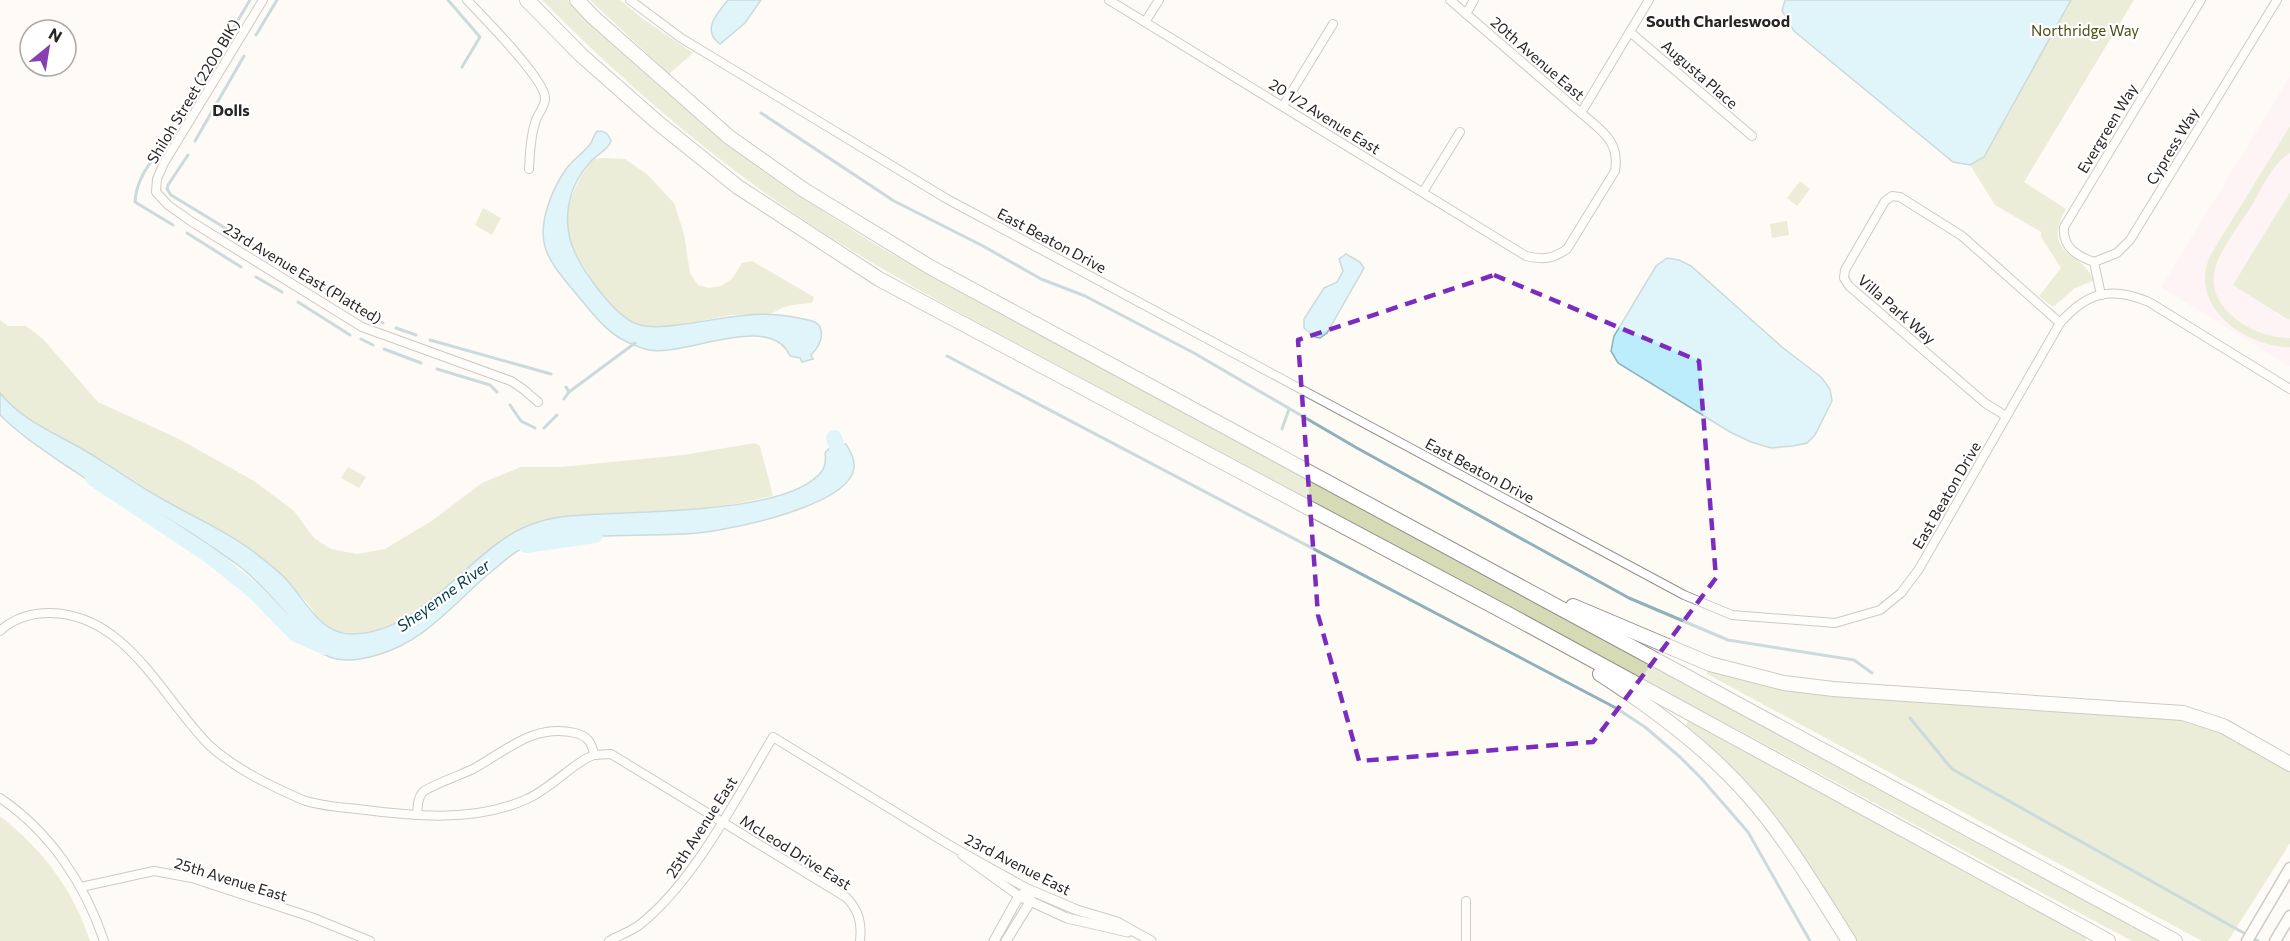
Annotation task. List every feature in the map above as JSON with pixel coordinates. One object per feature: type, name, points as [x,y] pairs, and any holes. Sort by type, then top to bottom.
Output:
[{"type":"highway","points":[[527,0],[589,62],[657,122],[738,187],[879,279],[1510,615],[2108,941]]},
{"type":"highway","points":[[577,0],[593,17],[729,137],[804,190],[930,267],[2175,941]]},
{"type":"highway","points":[[1498,574],[1710,664],[1746,674],[1816,688],[2183,713],[2223,726],[2290,764]]},
{"type":"highway","points":[[1510,615],[1662,716],[1727,773],[1766,817],[1808,876],[1849,941]]},
{"type":"main road","points":[[2247,941],[2290,868]]},
{"type":"main road","points":[[2275,941],[2290,916]]},
{"type":"street","name":"Shiloh Street (2200 BIK)","points":[[160,196],[156,192],[157,179],[164,163],[263,0]]},
{"type":"street","points":[[467,0],[499,34],[544,91],[545,105],[536,120],[533,131],[529,170]]},
{"type":"street","name":"East Beaton Drive","points":[[630,0],[681,38],[947,199],[1684,595],[1732,615],[1835,623],[1880,610],[1901,593],[1919,569],[2060,322],[2083,300],[2118,293],[2133,296],[2172,316],[2290,389]]},
{"type":"street","name":"20 1/2 Avenue East","points":[[1109,0],[1526,256]]},
{"type":"street","points":[[1145,22],[1159,0]]},
{"type":"street","name":"20th Avenue East","points":[[1449,0],[1604,133],[1614,145],[1617,158],[1616,171],[1567,249],[1556,257],[1541,259],[1526,256]]},
{"type":"street","points":[[1466,14],[1474,0]]},
{"type":"street","points":[[1581,113],[1649,0]]},
{"type":"street","name":"Evergreen Way","points":[[2094,262],[2080,258],[2067,245],[2063,234],[2064,227],[2201,0]]},
{"type":"street","name":"Cypress Way","points":[[2094,262],[2118,252],[2130,240],[2277,0]]},
{"type":"street","points":[[1283,106],[1333,24]]},
{"type":"street","name":"Augusta Place","points":[[1630,32],[1752,136]]},
{"type":"street","points":[[1423,192],[1460,132]]},
{"type":"street","name":"23rd Avenue East (Platted)","points":[[160,196],[168,205],[192,222],[362,327],[511,381],[538,402]]},
{"type":"street","name":"Villa Park Way","points":[[2006,416],[1985,403],[1849,286],[1844,278],[1845,270],[1885,201],[1892,196],[1900,196],[1962,236],[2060,322]]},
{"type":"street","points":[[2094,262],[2101,295]]},
{"type":"street","points":[[0,631],[15,620],[36,613],[59,613],[98,627],[123,644],[141,661],[188,721],[211,746],[235,765],[305,801],[373,811],[446,816],[477,814],[508,807],[537,794],[582,761],[594,755],[593,745],[588,738],[563,730],[545,730],[531,735],[447,782],[428,788],[421,793],[417,814]]},
{"type":"street","name":"25th Avenue East","points":[[609,941],[637,927],[675,891],[722,821],[773,737]]},
{"type":"street","name":"23rd Avenue East","points":[[773,737],[951,846],[1030,890],[1077,910],[1116,922],[1151,941]]},
{"type":"street","name":"McLeod Drive East","points":[[594,755],[610,754],[618,758],[847,898],[859,917],[862,928],[860,941]]},
{"type":"street","points":[[0,798],[19,813],[57,851],[81,887],[104,941]]},
{"type":"street","name":"23rd Avenue East","points":[[951,846],[986,874],[1030,902],[1067,918],[1139,934]]},
{"type":"street","name":"25th Avenue East","points":[[81,887],[154,871],[192,878],[311,917],[370,941]]},
{"type":"street","points":[[994,941],[1019,896],[1030,890],[1030,902],[1006,941]]},
{"type":"street","points":[[1466,901],[1466,941]]},
{"type":"highlighted area","points":[[1494,275],[1699,361],[1716,578],[1593,742],[1359,761],[1318,615],[1298,340]]},
{"type":"shaded area","points":[[2290,76],[2290,367],[2161,287]]},
{"type":"green space","points":[[542,0],[567,0],[632,62],[700,121],[772,176],[884,249],[2166,941],[2132,941],[920,291],[810,224],[738,173],[637,90]]},
{"type":"green space","points":[[590,0],[620,0],[643,19],[693,53],[669,74]]},
{"type":"green space","name":"Northridge Way","points":[[2071,0],[2134,0],[2024,182],[2066,209],[2059,225],[2058,236],[2061,245],[2066,252],[2082,264],[2093,281],[2075,288],[2053,307],[2039,296],[2061,268],[2041,237],[2041,232],[1995,205],[1970,165],[1984,157]]},
{"type":"green space","points":[[2290,126],[2290,153],[2273,170],[2226,245],[2215,269],[2214,283],[2217,297],[2236,319],[2262,333],[2290,338],[2290,347],[2286,347],[2252,338],[2222,318],[2212,304],[2206,289],[2205,272],[2211,254]]},
{"type":"green space","points":[[593,159],[625,159],[648,175],[674,203],[684,234],[690,273],[698,285],[709,288],[721,286],[732,279],[742,263],[752,261],[814,297],[812,303],[788,306],[768,314],[731,315],[672,327],[648,327],[627,319],[610,304],[595,284],[577,255],[568,229],[569,205],[578,181]]},
{"type":"green space","points":[[1800,181],[1810,189],[1797,206],[1787,198]]},
{"type":"green space","points":[[2290,192],[2290,318],[2289,320],[2233,285]]},
{"type":"green space","points":[[483,208],[501,218],[492,235],[475,225]]},
{"type":"green space","points":[[1787,221],[1789,235],[1772,238],[1770,224]]},
{"type":"green space","points":[[0,320],[8,326],[26,326],[43,339],[98,402],[179,439],[254,481],[294,511],[314,538],[331,549],[357,554],[385,549],[433,520],[482,483],[521,467],[561,467],[683,455],[755,443],[760,446],[773,496],[715,508],[567,516],[532,524],[466,568],[436,598],[406,618],[374,631],[352,634],[335,632],[321,622],[307,602],[252,550],[163,500],[106,462],[29,421],[8,403],[0,393]]},
{"type":"green space","points":[[348,467],[366,477],[359,488],[341,478]]},
{"type":"green space","points":[[1708,669],[1770,686],[1803,692],[2183,719],[2226,734],[2290,772],[2290,843],[2228,941],[2202,941],[1707,674]]},
{"type":"green space","points":[[1688,721],[2086,934],[2086,941],[1857,941],[1817,879],[1726,763],[1685,727]]},
{"type":"green space","points":[[0,816],[30,842],[54,871],[74,904],[90,941],[0,941]]},
{"type":"water","points":[[728,0],[761,0],[745,23],[720,44],[714,39],[711,28],[716,16]]},
{"type":"water","points":[[1785,0],[2071,0],[1984,157],[1970,165],[1953,162],[1794,31],[1782,11]]},
{"type":"water","points":[[597,131],[606,133],[611,141],[606,149],[581,173],[571,193],[568,224],[569,237],[577,257],[591,280],[609,302],[628,319],[637,324],[652,327],[767,314],[809,320],[818,324],[821,334],[819,344],[811,355],[813,359],[802,362],[800,358],[790,356],[780,343],[765,337],[746,336],[683,348],[649,350],[619,338],[600,322],[555,267],[543,238],[545,217],[556,186],[569,166],[591,143]]},
{"type":"water","points":[[1346,254],[1360,262],[1364,268],[1327,333],[1320,338],[1315,337],[1304,328],[1304,319],[1324,288],[1337,282],[1343,271],[1339,259]]},
{"type":"water","points":[[1667,258],[1679,260],[1691,266],[1782,347],[1821,377],[1830,389],[1832,401],[1815,435],[1807,443],[1771,448],[1751,442],[1730,432],[1618,363],[1611,351],[1614,336],[1656,266]]},
{"type":"water","points":[[0,393],[18,411],[39,425],[156,495],[244,544],[284,577],[321,621],[330,628],[351,634],[373,631],[394,624],[414,612],[487,551],[505,538],[535,523],[568,516],[703,508],[776,497],[804,486],[822,471],[825,453],[829,448],[837,445],[846,444],[853,458],[854,468],[848,481],[835,492],[817,502],[752,523],[700,533],[584,537],[528,546],[507,559],[439,620],[410,641],[372,656],[357,660],[342,660],[328,656],[313,647],[285,612],[238,565],[154,510],[88,480],[23,435],[0,415]]},
{"type":"waterway","points":[[181,116],[250,0]]},
{"type":"waterway","points":[[256,35],[277,0]]},
{"type":"waterway","points":[[448,0],[480,37],[462,67]]},
{"type":"waterway","points":[[195,141],[244,56]]},
{"type":"waterway","points":[[761,113],[894,201],[983,246],[1041,279],[1085,296],[1194,353],[1357,448],[1629,598],[1728,640],[1854,660],[1872,673]]},
{"type":"waterway","points":[[168,138],[142,176],[135,202],[173,225]]},
{"type":"waterway","points":[[188,155],[168,185],[167,189],[171,195],[330,292]]},
{"type":"waterway","points":[[187,233],[241,267]]},
{"type":"waterway","points":[[256,277],[282,292]]},
{"type":"waterway","points":[[342,299],[383,323]]},
{"type":"waterway","points":[[298,302],[350,335]]},
{"type":"waterway","points":[[396,328],[416,335]]},
{"type":"waterway","points":[[361,339],[373,345]]},
{"type":"waterway","points":[[430,340],[551,374]]},
{"type":"waterway","points":[[566,387],[569,392],[635,343]]},
{"type":"waterway","points":[[384,349],[421,363]]},
{"type":"waterway","points":[[947,356],[1616,708],[1645,727],[1701,778],[1748,832],[1810,941]]},
{"type":"waterway","points":[[437,369],[490,385],[497,392]]},
{"type":"waterway","points":[[564,399],[569,392]]},
{"type":"waterway","points":[[510,405],[521,421],[535,428]]},
{"type":"waterway","points":[[1282,429],[1289,409]]},
{"type":"waterway","points":[[544,428],[557,415]]},
{"type":"waterway","name":"Sheyenne River","points":[[834,438],[843,464]]},
{"type":"waterway","name":"Sheyenne River","points":[[93,478],[209,555],[255,592],[296,634],[325,647]]},
{"type":"waterway","name":"Sheyenne River","points":[[526,545],[595,535]]},
{"type":"waterway","points":[[1910,718],[1952,769],[2258,941]]},
{"type":"district","name":"South Charleswood","points":[[1718,20]]},
{"type":"district","name":"Dolls","points":[[231,109]]}]
